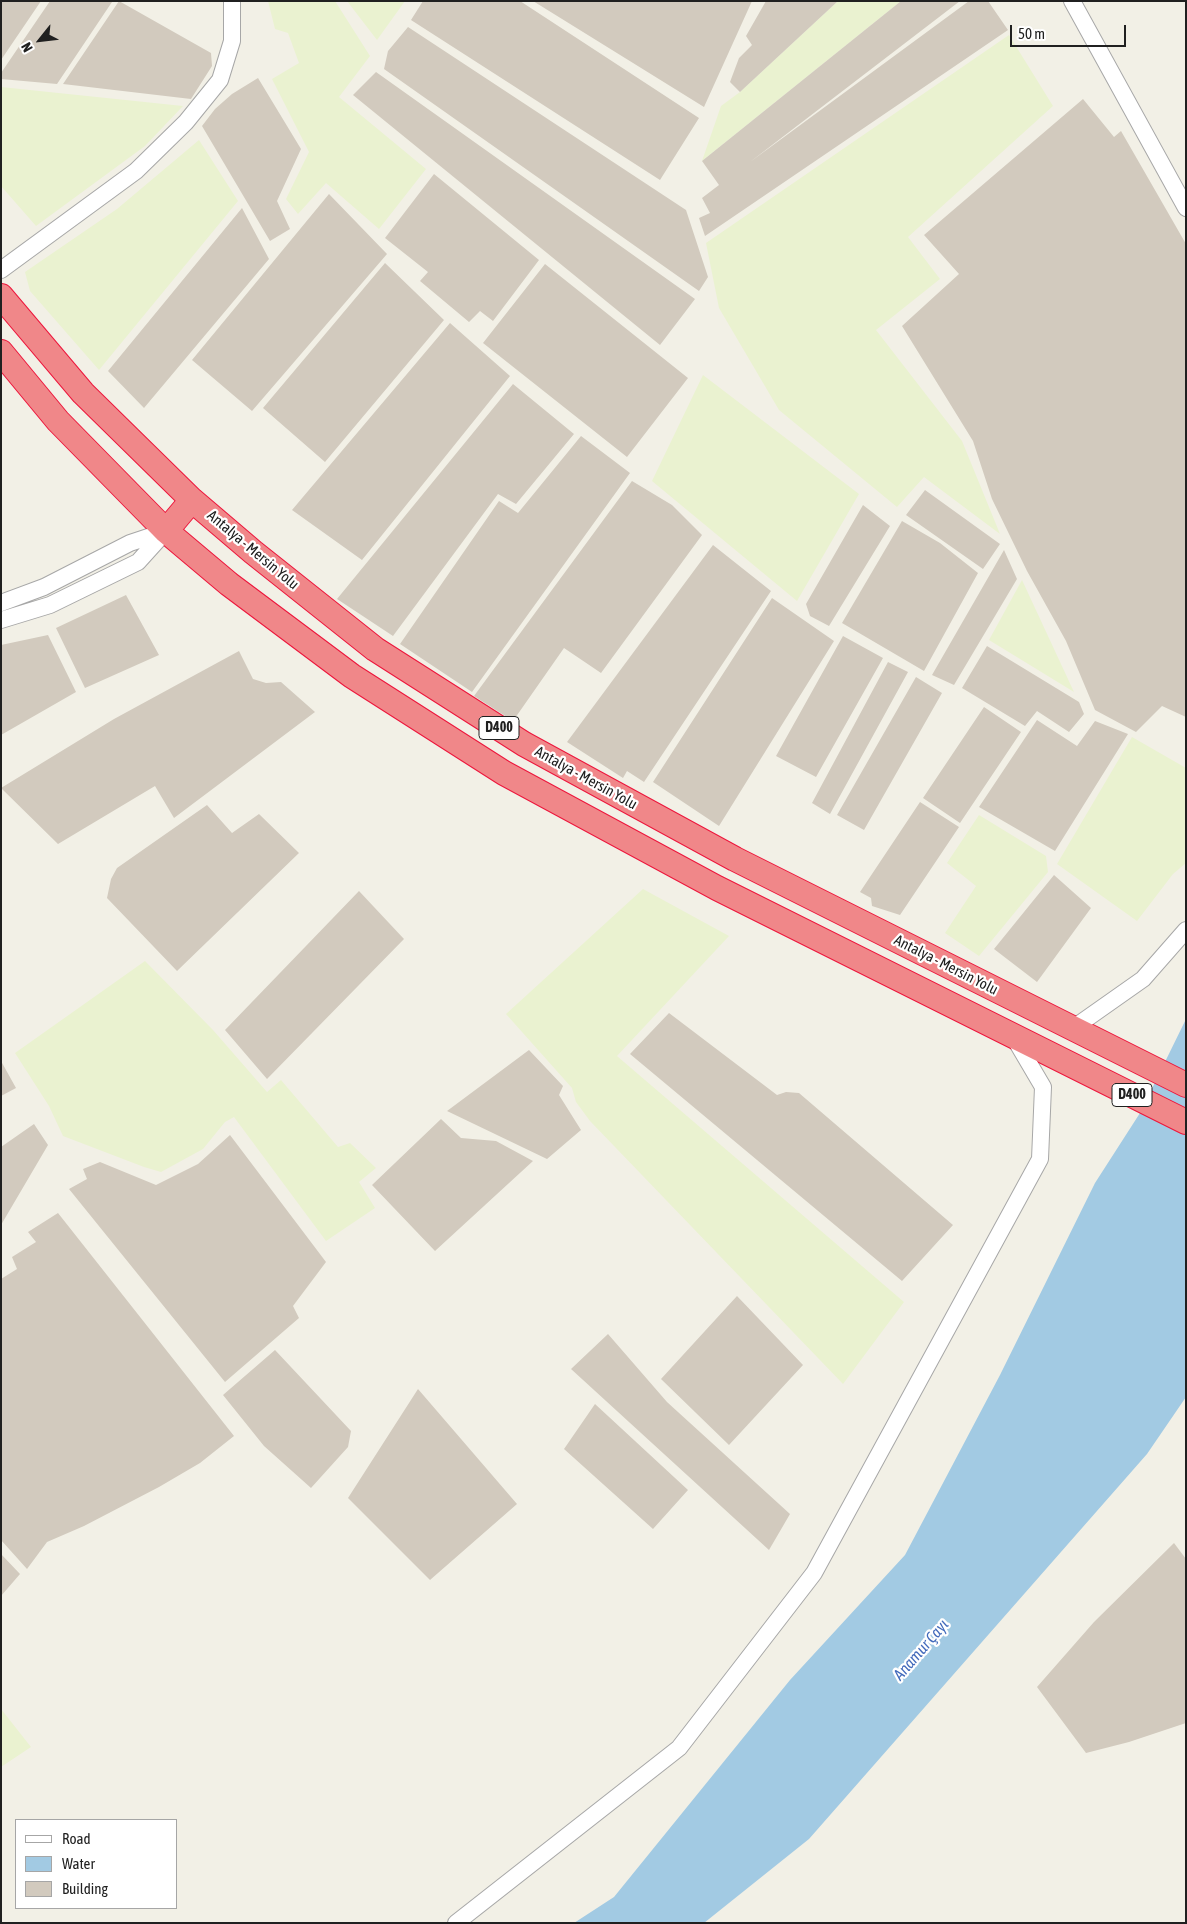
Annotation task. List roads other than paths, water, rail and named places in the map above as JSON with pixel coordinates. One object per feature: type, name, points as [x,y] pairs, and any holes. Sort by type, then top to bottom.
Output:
[{"type":"highway","name":"Antalya - Mersin Yolu","points":[[1,296],[83,393],[192,500],[253,552],[375,649],[524,744],[735,859],[1186,1085]]},
{"type":"highway","name":"D400","points":[[1,352],[58,421],[166,531],[229,584],[352,676],[504,773],[717,888],[1186,1122]]},
{"type":"highway","points":[[166,531],[192,500]]},
{"type":"street","points":[[1,270],[136,171],[186,122],[220,80],[232,41],[232,1]]},
{"type":"street","points":[[1072,1],[1186,208]]},
{"type":"street","points":[[1,603],[44,587],[130,542],[166,531]]},
{"type":"street","points":[[1,620],[50,605],[138,562],[166,531]]},
{"type":"street","points":[[1079,1032],[1143,979],[1186,930]]},
{"type":"street","points":[[456,1923],[679,1748],[814,1573],[1040,1158],[1043,1088],[1013,1036]]},
{"type":"water","name":"Anamur Çayı","points":[[1186,1019],[1186,1397],[1147,1454],[809,1839],[704,1923],[574,1923],[614,1897],[790,1680],[905,1555],[1000,1375],[1095,1183],[1140,1113]]}]
